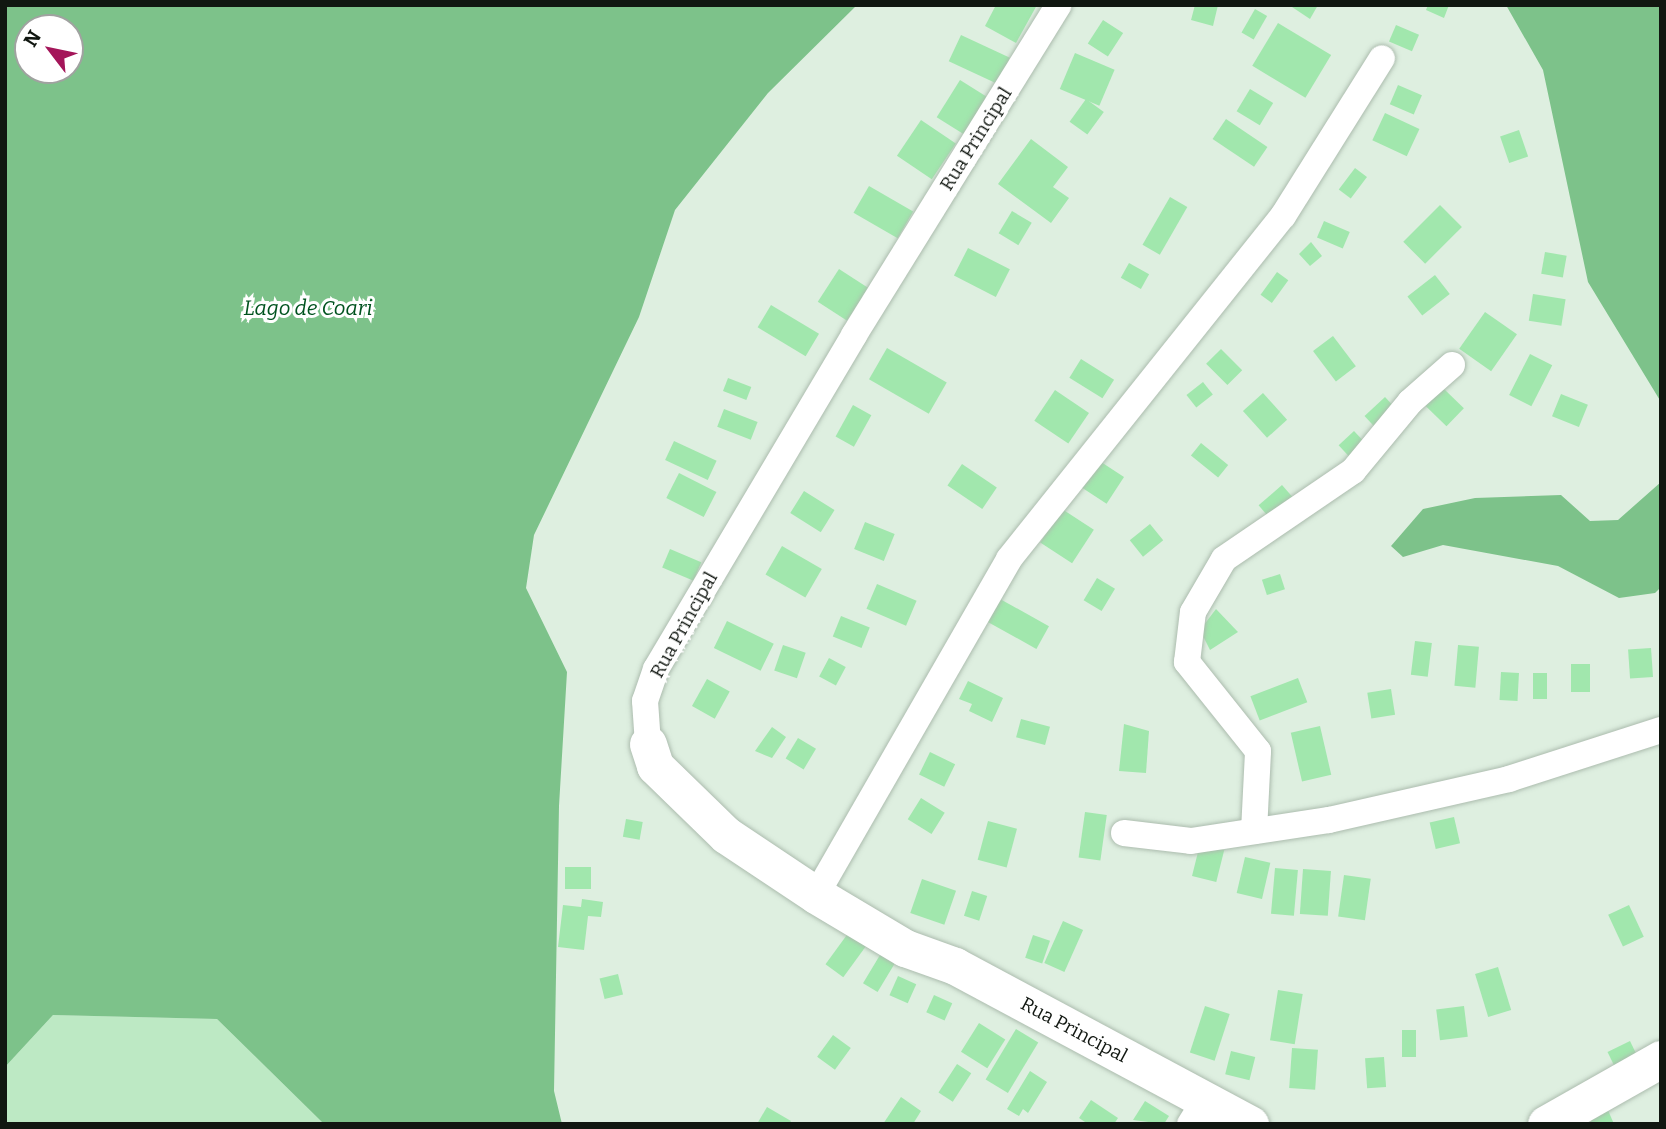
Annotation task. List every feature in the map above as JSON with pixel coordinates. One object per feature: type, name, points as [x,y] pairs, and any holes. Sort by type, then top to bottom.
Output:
[{"type":"street","name":"Rua Principal","points":[[1059,5],[853,335],[656,669],[645,701],[648,744],[655,766],[726,835],[816,895],[905,948],[955,966],[1197,1112],[1250,1124]]},
{"type":"street","points":[[816,895],[1009,559],[1283,216],[1382,58]]},
{"type":"street","points":[[1254,831],[1258,751],[1187,662],[1193,612],[1224,559],[1353,471],[1410,402],[1452,365]]},
{"type":"street","points":[[1124,833],[1191,841],[1329,820],[1509,779],[1661,730]]},
{"type":"street","points":[[1549,1123],[1661,1059]]},
{"type":"shaded area","points":[[53,1015],[217,1019],[324,1124],[5,1124],[5,1067]]},
{"type":"water","name":"Lago de Coari","points":[[5,5],[857,5],[768,93],[675,210],[639,317],[534,535],[526,588],[567,672],[559,806],[554,1091],[562,1124],[324,1124],[217,1019],[53,1015],[5,1067]]},
{"type":"water","points":[[1506,5],[1661,5],[1661,402],[1588,282],[1543,70]]},
{"type":"water","points":[[1661,482],[1661,587],[1655,593],[1619,598],[1558,566],[1443,545],[1403,557],[1391,546],[1423,509],[1475,498],[1561,495],[1590,521],[1618,520]]},
{"type":"building","points":[[996,5],[1037,5],[1016,43],[985,26]]},
{"type":"building","points":[[1195,5],[1218,5],[1213,26],[1191,20]]},
{"type":"building","points":[[1289,5],[1318,5],[1310,19]]},
{"type":"building","points":[[1428,5],[1449,5],[1444,18],[1426,10]]},
{"type":"building","points":[[1255,9],[1267,16],[1254,39],[1242,32]]},
{"type":"building","points":[[1103,20],[1123,33],[1108,57],[1088,43]]},
{"type":"building","points":[[1278,23],[1331,55],[1305,98],[1252,66]]},
{"type":"building","points":[[1396,25],[1419,35],[1412,51],[1389,42]]},
{"type":"building","points":[[961,35],[1010,58],[998,84],[949,61]]},
{"type":"building","points":[[1075,53],[1115,70],[1099,106],[1060,89]]},
{"type":"building","points":[[960,80],[987,97],[964,134],[937,117]]},
{"type":"building","points":[[1398,85],[1422,95],[1414,114],[1390,104]]},
{"type":"building","points":[[1250,89],[1273,103],[1260,125],[1237,111]]},
{"type":"building","points":[[1086,99],[1104,112],[1087,135],[1070,122]]},
{"type":"building","points":[[1385,113],[1419,129],[1407,156],[1372,140]]},
{"type":"building","points":[[1226,119],[1267,147],[1254,167],[1213,139]]},
{"type":"building","points":[[921,120],[956,143],[932,179],[897,156]]},
{"type":"building","points":[[1519,130],[1528,156],[1509,163],[1500,137]]},
{"type":"building","points":[[1031,139],[1068,167],[1053,187],[1069,198],[1051,223],[998,184]]},
{"type":"building","points":[[1355,168],[1367,177],[1351,199],[1339,190]]},
{"type":"building","points":[[869,186],[913,211],[898,238],[854,213]]},
{"type":"building","points":[[1170,197],[1187,207],[1160,255],[1142,245]]},
{"type":"building","points":[[1440,205],[1462,227],[1425,264],[1403,242]]},
{"type":"building","points":[[1012,211],[1032,223],[1018,245],[999,233]]},
{"type":"building","points":[[1324,221],[1350,232],[1343,249],[1317,238]]},
{"type":"building","points":[[1311,242],[1322,256],[1310,266],[1299,254]]},
{"type":"building","points":[[968,248],[1010,269],[996,297],[954,276]]},
{"type":"building","points":[[1545,252],[1567,256],[1563,277],[1541,274]]},
{"type":"building","points":[[1129,263],[1149,274],[1141,289],[1121,278]]},
{"type":"building","points":[[839,269],[868,288],[847,321],[818,302]]},
{"type":"building","points":[[1277,272],[1288,280],[1272,303],[1261,295]]},
{"type":"building","points":[[1435,275],[1450,294],[1422,315],[1407,297]]},
{"type":"building","points":[[1533,294],[1566,299],[1561,326],[1529,321]]},
{"type":"building","points":[[771,305],[819,334],[806,356],[758,327]]},
{"type":"building","points":[[1485,312],[1517,334],[1491,371],[1459,349]]},
{"type":"building","points":[[1333,336],[1356,366],[1336,381],[1313,351]]},
{"type":"building","points":[[887,348],[947,383],[929,414],[869,379]]},
{"type":"building","points":[[1221,349],[1242,370],[1227,385],[1206,364]]},
{"type":"building","points":[[1530,354],[1552,365],[1531,406],[1509,395]]},
{"type":"building","points":[[1081,359],[1114,380],[1102,398],[1069,378]]},
{"type":"building","points":[[728,378],[751,387],[746,400],[723,391]]},
{"type":"building","points":[[1203,382],[1213,395],[1196,408],[1186,395]]},
{"type":"building","points":[[1443,388],[1464,408],[1446,426],[1426,406]]},
{"type":"building","points":[[1055,390],[1089,413],[1068,444],[1034,421]]},
{"type":"building","points":[[1263,393],[1287,420],[1267,438],[1243,411]]},
{"type":"building","points":[[1561,394],[1588,405],[1579,427],[1552,416]]},
{"type":"building","points":[[1385,397],[1396,409],[1375,428],[1365,416]]},
{"type":"building","points":[[853,405],[871,415],[854,447],[836,436]]},
{"type":"building","points":[[724,409],[758,422],[751,440],[717,427]]},
{"type":"building","points":[[1354,431],[1368,446],[1353,461],[1339,445]]},
{"type":"building","points":[[674,441],[717,461],[708,480],[665,460]]},
{"type":"building","points":[[1201,443],[1228,465],[1218,477],[1191,455]]},
{"type":"building","points":[[1098,460],[1124,477],[1107,504],[1081,487]]},
{"type":"building","points":[[962,464],[997,487],[982,509],[947,486]]},
{"type":"building","points":[[679,473],[716,492],[704,517],[666,498]]},
{"type":"building","points":[[1282,485],[1294,499],[1270,519],[1259,505]]},
{"type":"building","points":[[804,491],[835,510],[821,532],[790,513]]},
{"type":"building","points":[[1062,509],[1094,530],[1072,563],[1040,543]]},
{"type":"building","points":[[865,522],[895,534],[884,561],[854,549]]},
{"type":"building","points":[[1150,524],[1163,540],[1143,557],[1130,540]]},
{"type":"building","points":[[782,546],[822,569],[805,598],[766,575]]},
{"type":"building","points":[[670,549],[701,562],[693,581],[662,567]]},
{"type":"building","points":[[1280,574],[1285,589],[1267,595],[1262,580]]},
{"type":"building","points":[[1097,578],[1115,589],[1102,611],[1084,600]]},
{"type":"building","points":[[877,584],[917,601],[906,626],[866,609]]},
{"type":"building","points":[[1000,599],[1049,626],[1036,649],[987,622]]},
{"type":"building","points":[[1216,609],[1238,632],[1210,650],[1200,630]]},
{"type":"building","points":[[841,616],[870,628],[862,648],[833,636]]},
{"type":"building","points":[[727,621],[774,644],[761,671],[714,648]]},
{"type":"building","points":[[1415,641],[1432,643],[1428,677],[1411,675]]},
{"type":"building","points":[[783,645],[806,653],[797,678],[774,671]]},
{"type":"building","points":[[1458,645],[1479,647],[1475,688],[1454,686]]},
{"type":"building","points":[[1651,648],[1653,677],[1630,679],[1628,650]]},
{"type":"building","points":[[829,658],[846,667],[836,685],[819,677]]},
{"type":"building","points":[[1571,664],[1590,664],[1590,692],[1571,692]]},
{"type":"building","points":[[1501,672],[1519,673],[1518,701],[1500,700]]},
{"type":"building","points":[[1533,673],[1547,673],[1547,699],[1533,699]]},
{"type":"building","points":[[1298,678],[1307,702],[1260,721],[1250,696]]},
{"type":"building","points":[[707,679],[730,692],[715,719],[692,706]]},
{"type":"building","points":[[968,681],[1003,698],[992,722],[969,711],[972,704],[959,699]]},
{"type":"building","points":[[1391,689],[1395,715],[1371,718],[1367,693]]},
{"type":"building","points":[[1021,719],[1050,727],[1045,745],[1016,737]]},
{"type":"building","points":[[1124,724],[1149,731],[1146,773],[1119,771]]},
{"type":"building","points":[[1320,726],[1331,775],[1302,781],[1291,733]]},
{"type":"building","points":[[772,727],[786,737],[772,758],[755,751]]},
{"type":"building","points":[[798,738],[816,749],[804,769],[786,759]]},
{"type":"building","points":[[930,752],[955,764],[944,787],[919,774]]},
{"type":"building","points":[[921,798],[945,813],[931,834],[908,819]]},
{"type":"building","points":[[1085,812],[1107,815],[1100,861],[1079,858]]},
{"type":"building","points":[[1454,817],[1460,843],[1436,849],[1430,823]]},
{"type":"building","points":[[626,819],[643,822],[640,840],[623,837]]},
{"type":"building","points":[[988,821],[1017,829],[1007,867],[978,860]]},
{"type":"building","points":[[1200,844],[1224,850],[1216,882],[1192,876]]},
{"type":"building","points":[[1245,857],[1270,863],[1262,899],[1237,893]]},
{"type":"building","points":[[565,867],[591,867],[591,889],[565,889]]},
{"type":"building","points":[[1275,868],[1298,870],[1294,916],[1271,914]]},
{"type":"building","points":[[1303,869],[1331,871],[1328,916],[1300,914]]},
{"type":"building","points":[[1344,875],[1371,879],[1365,920],[1338,917]]},
{"type":"building","points":[[922,879],[956,891],[944,925],[910,913]]},
{"type":"building","points":[[972,891],[987,896],[979,921],[964,916]]},
{"type":"building","points":[[582,899],[603,902],[601,917],[588,916],[584,950],[558,947],[563,905],[581,907]]},
{"type":"building","points":[[1629,905],[1644,937],[1623,946],[1608,915]]},
{"type":"building","points":[[1063,921],[1083,930],[1064,972],[1044,963]]},
{"type":"building","points":[[849,932],[867,945],[843,977],[825,964]]},
{"type":"building","points":[[1033,935],[1050,941],[1042,964],[1025,958]]},
{"type":"building","points":[[880,955],[895,964],[878,992],[863,983]]},
{"type":"building","points":[[1498,967],[1511,1010],[1488,1017],[1475,974]]},
{"type":"building","points":[[618,974],[623,994],[605,999],[600,979]]},
{"type":"building","points":[[898,976],[916,984],[908,1003],[889,995]]},
{"type":"building","points":[[1278,990],[1303,994],[1295,1044],[1270,1040]]},
{"type":"building","points":[[934,995],[952,1003],[945,1020],[926,1012]]},
{"type":"building","points":[[1205,1006],[1230,1014],[1215,1061],[1190,1053]]},
{"type":"building","points":[[1464,1006],[1468,1037],[1440,1040],[1436,1009]]},
{"type":"building","points":[[979,1023],[1005,1039],[987,1068],[961,1052]]},
{"type":"building","points":[[1016,1029],[1038,1042],[1008,1093],[986,1080]]},
{"type":"building","points":[[1402,1030],[1416,1030],[1416,1057],[1402,1057]]},
{"type":"building","points":[[833,1035],[851,1048],[835,1070],[817,1057]]},
{"type":"building","points":[[1630,1041],[1651,1084],[1629,1095],[1608,1052]]},
{"type":"building","points":[[1292,1048],[1318,1050],[1315,1090],[1289,1088]]},
{"type":"building","points":[[1231,1051],[1255,1057],[1249,1080],[1225,1074]]},
{"type":"building","points":[[1384,1057],[1386,1087],[1367,1088],[1365,1058]]},
{"type":"building","points":[[957,1064],[971,1073],[953,1102],[938,1093]]},
{"type":"building","points":[[1030,1071],[1047,1082],[1028,1113],[1023,1109],[1019,1116],[1007,1109]]},
{"type":"building","points":[[901,1097],[921,1111],[913,1124],[883,1124]]},
{"type":"building","points":[[1091,1100],[1118,1118],[1114,1124],[1088,1124],[1079,1118]]},
{"type":"building","points":[[1145,1101],[1169,1116],[1164,1124],[1133,1120]]},
{"type":"building","points":[[767,1107],[791,1121],[789,1124],[757,1124]]},
{"type":"building","points":[[1607,1108],[1614,1124],[1592,1124],[1589,1117]]}]
